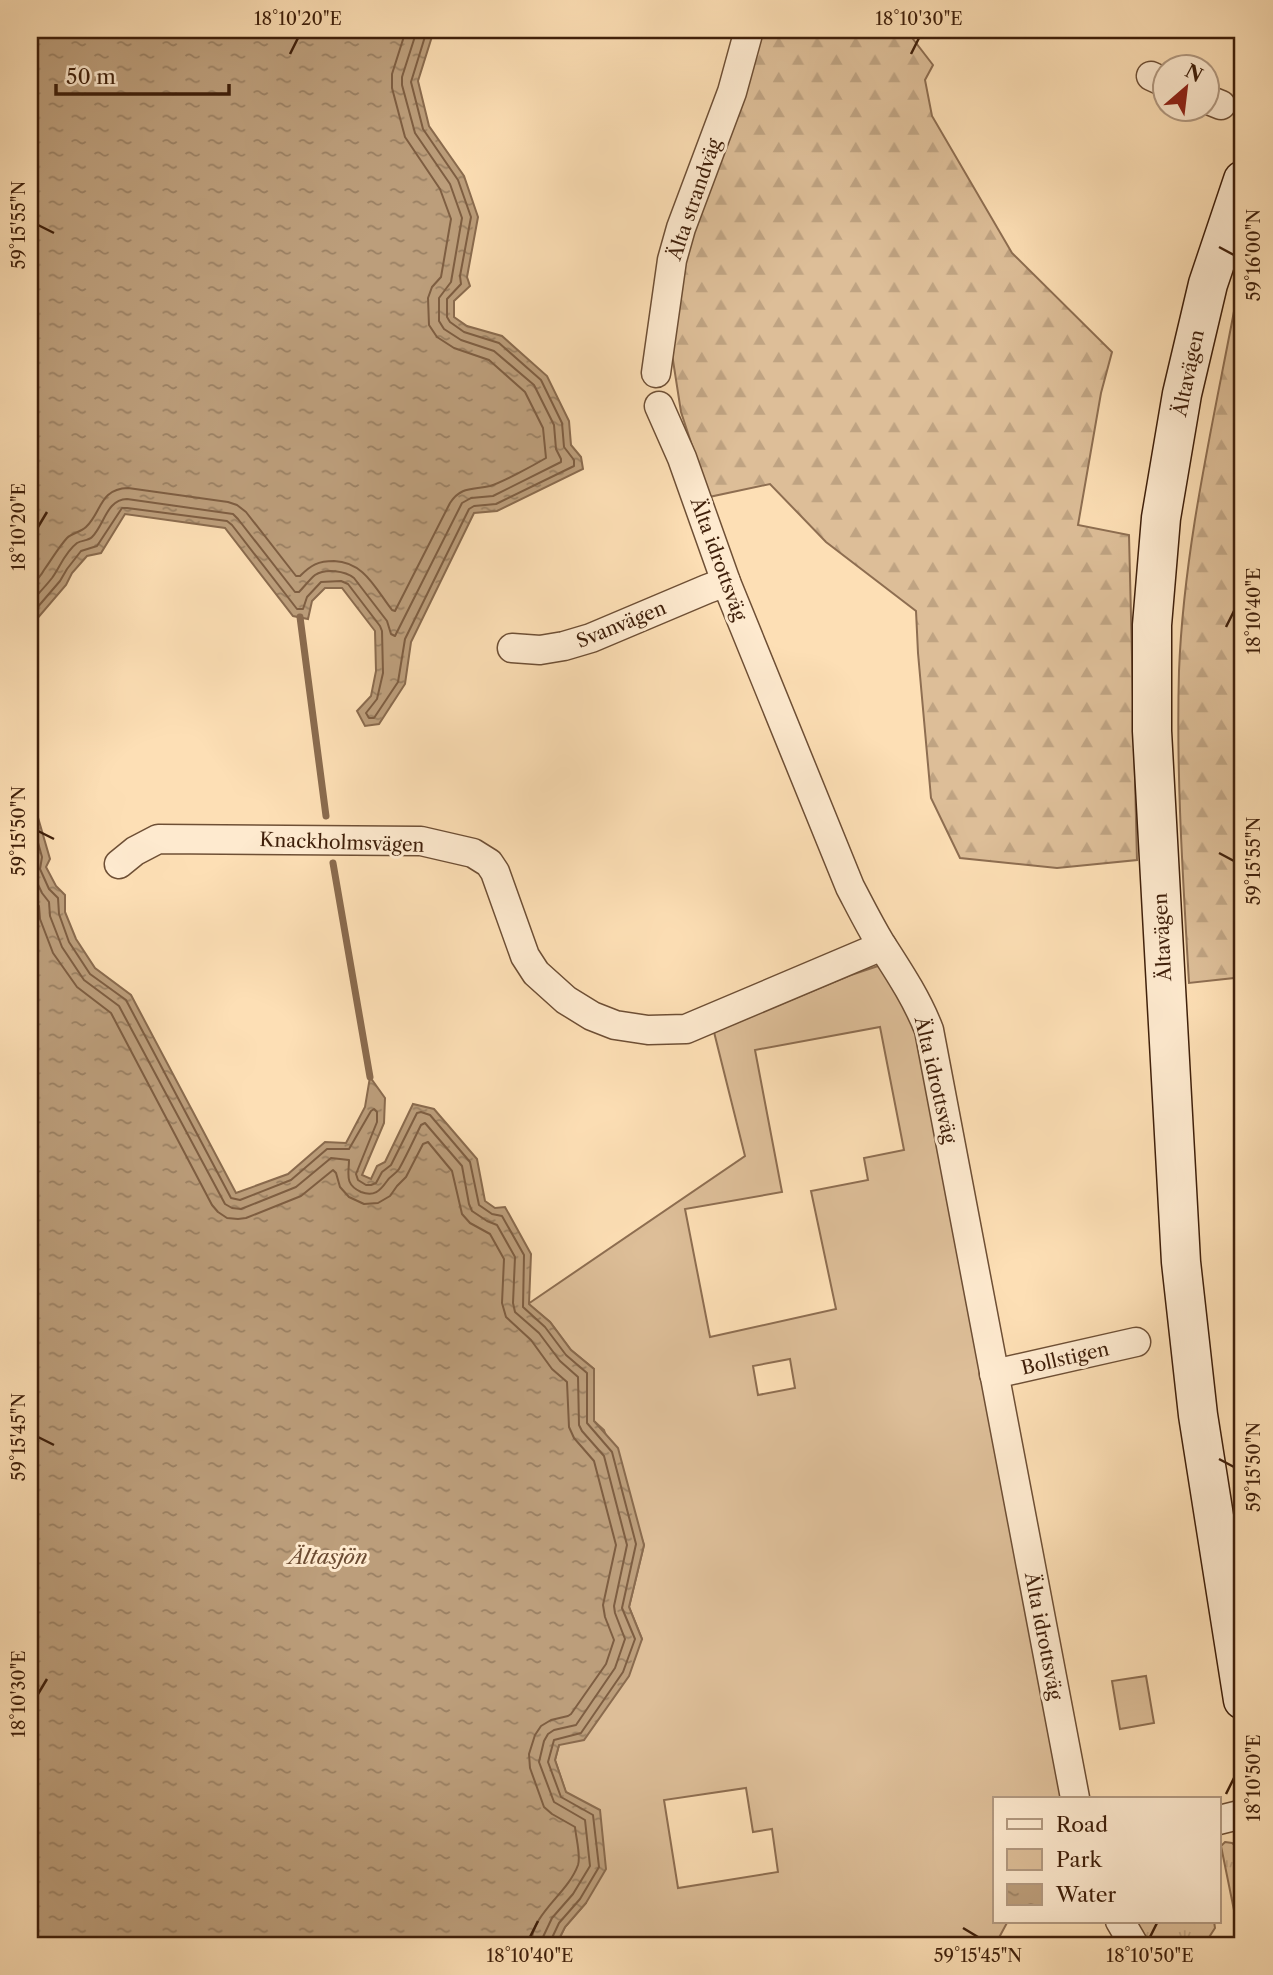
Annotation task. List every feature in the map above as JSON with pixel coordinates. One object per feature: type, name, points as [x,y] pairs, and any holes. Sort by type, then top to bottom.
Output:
[{"type":"main road","name":"Ältavägen","points":[[1243,180],[1208,284],[1182,394],[1161,518],[1152,625],[1152,731],[1181,1262],[1198,1415],[1243,1700]]},
{"type":"street","name":"Älta strandväg","points":[[656,373],[672,260],[681,228],[732,92],[749,30]]},
{"type":"street","name":"Älta idrottsväg","points":[[659,406],[682,458],[726,582],[850,887],[921,1010],[929,1030],[1075,1797]]},
{"type":"street","name":"Svanvägen","points":[[512,648],[540,650],[591,638],[726,582]]},
{"type":"street","name":"Knackholmsvägen","points":[[119,864],[135,851],[158,839],[421,841],[473,853],[489,863],[495,872],[525,956],[536,973],[566,1000],[592,1016],[615,1025],[648,1030],[686,1029],[883,946]]},
{"type":"street","name":"Bollstigen","points":[[994,1374],[1136,1342]]},
{"type":"street","points":[[1220,1819],[1243,1814]]},
{"type":"street","points":[[1120,1923],[1134,1945]]},
{"type":"green space","points":[[760,30],[906,30],[933,65],[925,80],[932,116],[1012,253],[1112,352],[1101,393],[1078,525],[1129,535],[1137,860],[1057,868],[960,858],[931,798],[916,611],[826,542],[770,484],[709,497],[681,412],[670,341],[687,221]]},
{"type":"green space","points":[[1238,290],[1243,290],[1243,977],[1189,983],[1178,749],[1182,623],[1202,479]]},
{"type":"green space","points":[[893,961],[921,1010],[1074,1797],[993,1797],[993,1923],[1007,1923],[995,1945],[556,1945],[565,1927],[586,1903],[566,1793],[555,1760],[559,1745],[642,1639],[629,1607],[644,1545],[604,1430],[594,1421],[594,1369],[571,1350],[550,1322],[528,1304],[745,1156],[714,1032],[851,975]],"holes":[[[880,1027],[904,1150],[864,1158],[868,1180],[811,1191],[836,1309],[710,1337],[685,1209],[782,1192],[755,1050]],[[790,1359],[795,1388],[758,1395],[753,1366]],[[746,1788],[753,1832],[772,1829],[778,1872],[678,1888],[664,1800]]]},
{"type":"green space","points":[[1146,1676],[1154,1723],[1120,1729],[1112,1681]]},
{"type":"green space","points":[[1225,1842],[1237,1847],[1239,1861],[1243,1867],[1243,1931],[1237,1925],[1221,1846]]},
{"type":"green space","points":[[1135,1923],[1214,1923],[1215,1928],[1204,1945],[1148,1945]]},
{"type":"water","points":[[30,30],[434,30],[418,81],[429,126],[464,176],[478,217],[467,277],[470,286],[454,301],[454,317],[467,326],[502,336],[547,376],[569,421],[571,445],[581,457],[583,469],[497,511],[474,513],[411,642],[405,684],[379,724],[365,726],[357,711],[371,696],[376,671],[375,631],[342,588],[325,588],[312,601],[308,619],[293,616],[225,528],[125,514],[101,553],[87,556],[30,627]]},
{"type":"water","name":"Ältasjön","points":[[30,790],[50,859],[46,867],[56,886],[65,895],[65,912],[76,939],[95,968],[131,995],[236,1193],[288,1174],[325,1142],[346,1143],[365,1107],[370,1077],[385,1098],[384,1123],[362,1175],[371,1179],[377,1166],[385,1162],[413,1104],[434,1109],[477,1159],[485,1201],[495,1208],[505,1207],[531,1254],[529,1304],[550,1322],[571,1350],[594,1369],[594,1421],[618,1448],[644,1545],[629,1607],[642,1639],[629,1676],[584,1740],[559,1745],[555,1760],[566,1792],[600,1810],[606,1869],[586,1903],[565,1927],[556,1945],[30,1945]]},
{"type":"waterway","points":[[300,617],[326,816]]},
{"type":"waterway","points":[[333,863],[370,1077]]}]
